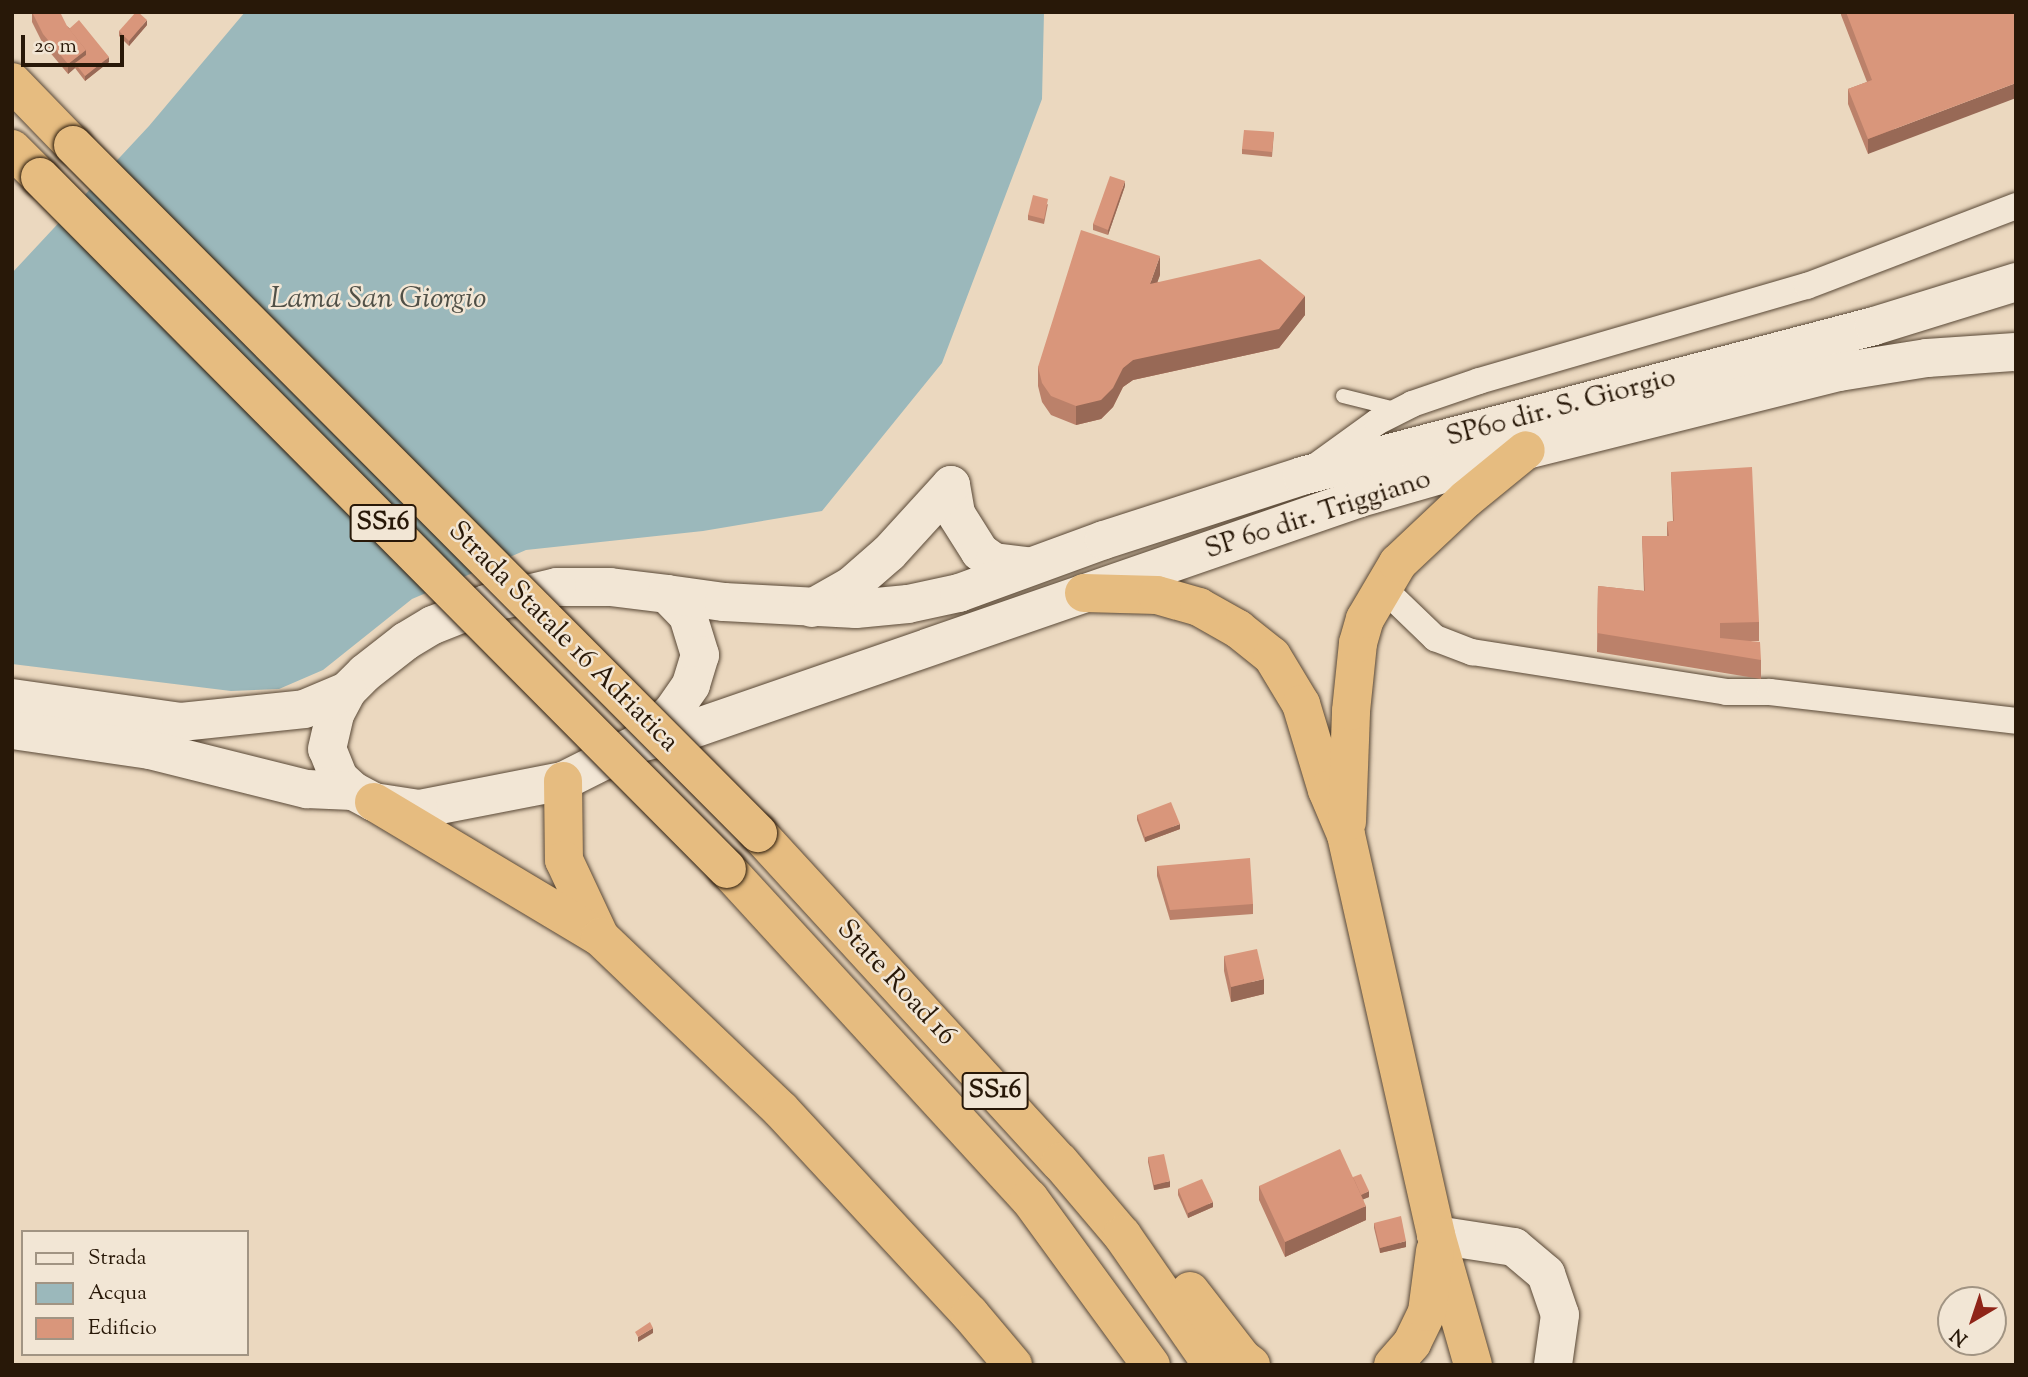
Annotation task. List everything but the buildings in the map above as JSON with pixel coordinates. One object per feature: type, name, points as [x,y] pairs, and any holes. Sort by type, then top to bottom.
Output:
[{"type":"highway","name":"Strada Statale 16 Adriatica","points":[[12,82],[758,834]]},
{"type":"highway","name":"Strada Statale 16 Adriatica","points":[[12,149],[727,869]]},
{"type":"highway","points":[[1346,835],[1351,711],[1358,643],[1365,619],[1381,587],[1398,562],[1525,450]]},
{"type":"highway","points":[[1084,593],[1157,595],[1199,607],[1238,629],[1272,656],[1301,704],[1327,790],[1346,835],[1436,1235],[1473,1365]]},
{"type":"highway","points":[[564,781],[564,860],[600,937]]},
{"type":"highway","points":[[363,797],[600,937],[780,1109],[936,1276],[1013,1365]]},
{"type":"highway","name":"State Road 16","points":[[758,834],[1060,1162],[1122,1235],[1212,1365]]},
{"type":"highway","name":"State Road 16","points":[[727,869],[1029,1198],[1151,1365]]},
{"type":"highway","name":"SS16","points":[[1122,1235],[1172,1267],[1243,1359],[1251,1365]]},
{"type":"highway","points":[[1393,1365],[1412,1343],[1427,1312],[1436,1235]]},
{"type":"main road","name":"SP60 dir. S. Giorgio","points":[[347,691],[405,641],[433,625],[486,604],[557,587],[610,587],[812,608],[856,609],[908,604],[959,593],[1029,566],[1302,476],[1874,326],[2016,282]]},
{"type":"main road","name":"SP 60 dir. Triggiano","points":[[637,744],[690,730],[1360,498],[1525,450],[1839,372],[1927,358],[2016,352]]},
{"type":"main road","points":[[812,608],[851,586],[889,553],[951,485],[956,514],[980,552],[994,562],[1029,566]]},
{"type":"main road","points":[[12,730],[150,750],[307,789],[419,809],[564,781],[637,744],[672,712],[691,685],[700,655],[688,616],[667,594]]},
{"type":"main road","points":[[12,698],[181,722],[304,709],[347,691]]},
{"type":"main road","points":[[347,691],[335,714],[327,749],[339,778],[363,797]]},
{"type":"main road","points":[[1436,1235],[1514,1247],[1546,1275],[1560,1315],[1553,1365]]},
{"type":"street","points":[[1302,476],[1369,427],[1400,410],[1479,381],[1807,286],[2016,206]]},
{"type":"street","points":[[1381,587],[1435,638],[1472,652],[1726,692],[1770,692],[2016,721]]},
{"type":"lane","points":[[1343,397],[1400,410]]},
{"type":"water","name":"Lama San Giorgio","points":[[245,12],[1044,12],[1042,99],[942,363],[822,511],[703,531],[526,550],[412,599],[323,670],[279,689],[231,691],[12,664],[12,273],[149,126]]}]
